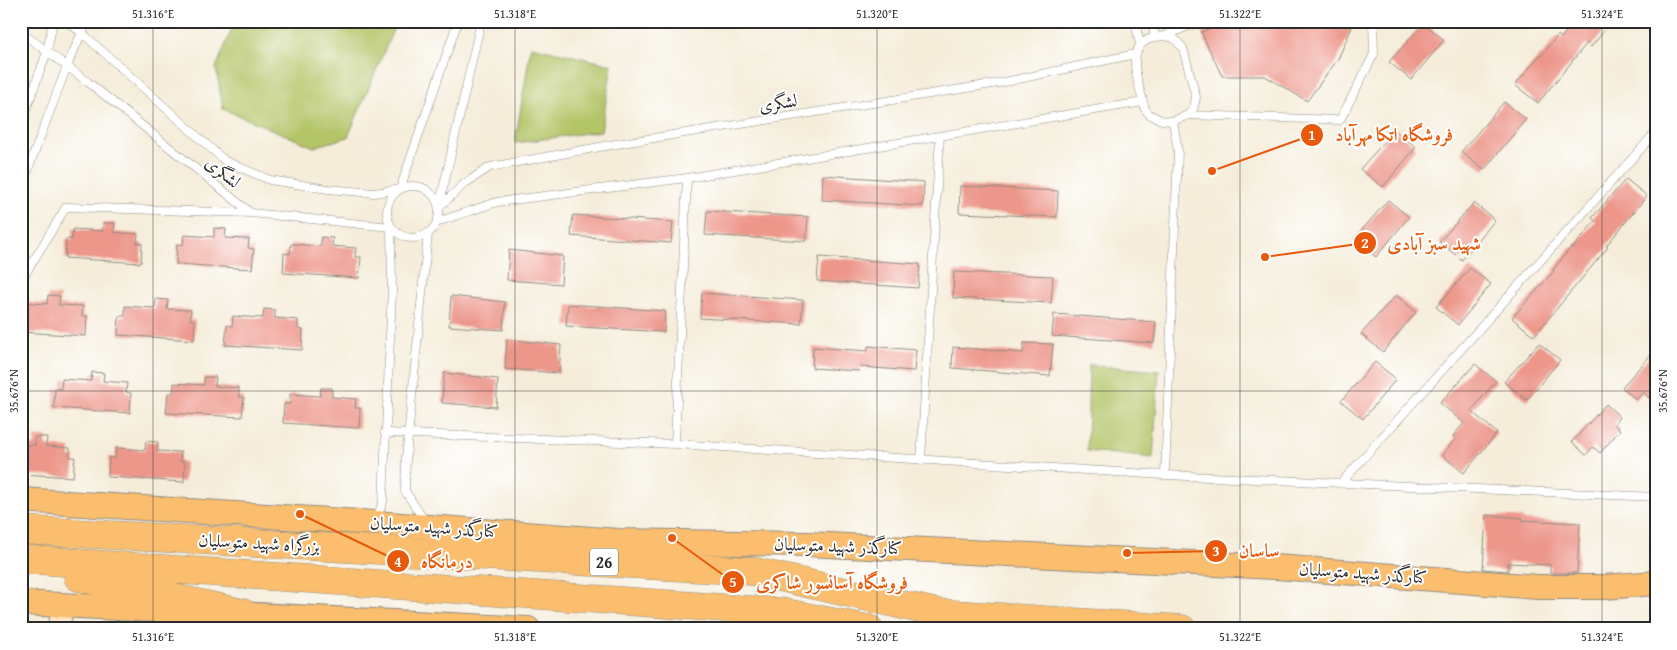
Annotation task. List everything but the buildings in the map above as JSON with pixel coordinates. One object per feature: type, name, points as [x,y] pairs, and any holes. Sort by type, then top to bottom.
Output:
[{"type":"highway","name":"بزرگراه شهید متوسلیان","points":[[21,530],[752,571],[938,613],[1182,629]]},
{"type":"highway","name":"بزرگراه شهید متوسلیان","points":[[21,559],[781,612],[869,629]]},
{"type":"highway","points":[[21,573],[82,578],[243,613]]},
{"type":"main road","name":"کنارگذر شهید متوسلیان","points":[[21,500],[618,541],[807,544],[1256,566],[1538,587],[1604,587],[1656,583]]},
{"type":"main road","points":[[618,541],[732,570]]},
{"type":"main road","points":[[21,603],[528,629]]},
{"type":"street","points":[[60,629],[61,605]]},
{"type":"lane","points":[[21,124],[47,52],[53,21]]},
{"type":"lane","name":"لشگری","points":[[66,21],[81,32],[225,161],[270,180],[318,188],[374,192],[400,189]]},
{"type":"lane","points":[[21,188],[67,66],[87,21]]},
{"type":"lane","points":[[400,189],[458,21]]},
{"type":"lane","points":[[437,222],[438,207],[481,21]]},
{"type":"lane","points":[[1135,21],[1140,45]]},
{"type":"lane","points":[[1152,21],[1155,37]]},
{"type":"lane","points":[[1201,21],[1164,36],[1147,39],[1140,45],[1135,54],[1134,62],[1145,109],[1149,114],[1161,120],[1173,121],[1188,116],[1340,120],[1374,54],[1373,21]]},
{"type":"lane","name":"لشگری","points":[[21,32],[67,66],[251,213]]},
{"type":"lane","points":[[1164,36],[1174,38],[1183,48],[1196,97],[1194,107],[1188,116]]},
{"type":"lane","name":"لشگری","points":[[438,207],[464,184],[490,166],[1005,82],[1135,54]]},
{"type":"lane","points":[[21,281],[66,206],[251,213],[391,226],[404,236],[412,238],[428,233],[437,222],[497,202],[687,178],[1143,102]]},
{"type":"lane","points":[[1165,475],[1178,152],[1173,121]]},
{"type":"lane","points":[[1341,483],[1656,132]]},
{"type":"lane","points":[[921,460],[940,136]]},
{"type":"lane","points":[[674,444],[687,178]]},
{"type":"lane","points":[[375,523],[383,502],[392,290],[391,226],[387,218],[388,202],[393,194],[408,186],[424,188],[431,192],[436,199],[438,207]]},
{"type":"lane","points":[[428,233],[406,458],[405,491],[428,527]]},
{"type":"lane","points":[[385,432],[674,444],[1165,475],[1656,497]]},
{"type":"green space","points":[[235,21],[397,21],[348,137],[314,147],[223,109],[216,68]]},
{"type":"green space","points":[[531,46],[612,65],[601,131],[515,143]]},
{"type":"green space","points":[[1089,365],[1159,371],[1153,458],[1087,451]]},
{"type":"place","name":"فروشگاه اتکا مهرآباد","points":[[1212,171]]},
{"type":"place","name":"شهید سبز آبادی","points":[[1265,257]]},
{"type":"place","name":"درمانگاه","points":[[300,514]]},
{"type":"place","name":"فروشگاه آسانسور شاکری","points":[[672,538]]},
{"type":"place","name":"ساسان","points":[[1127,553]]}]
